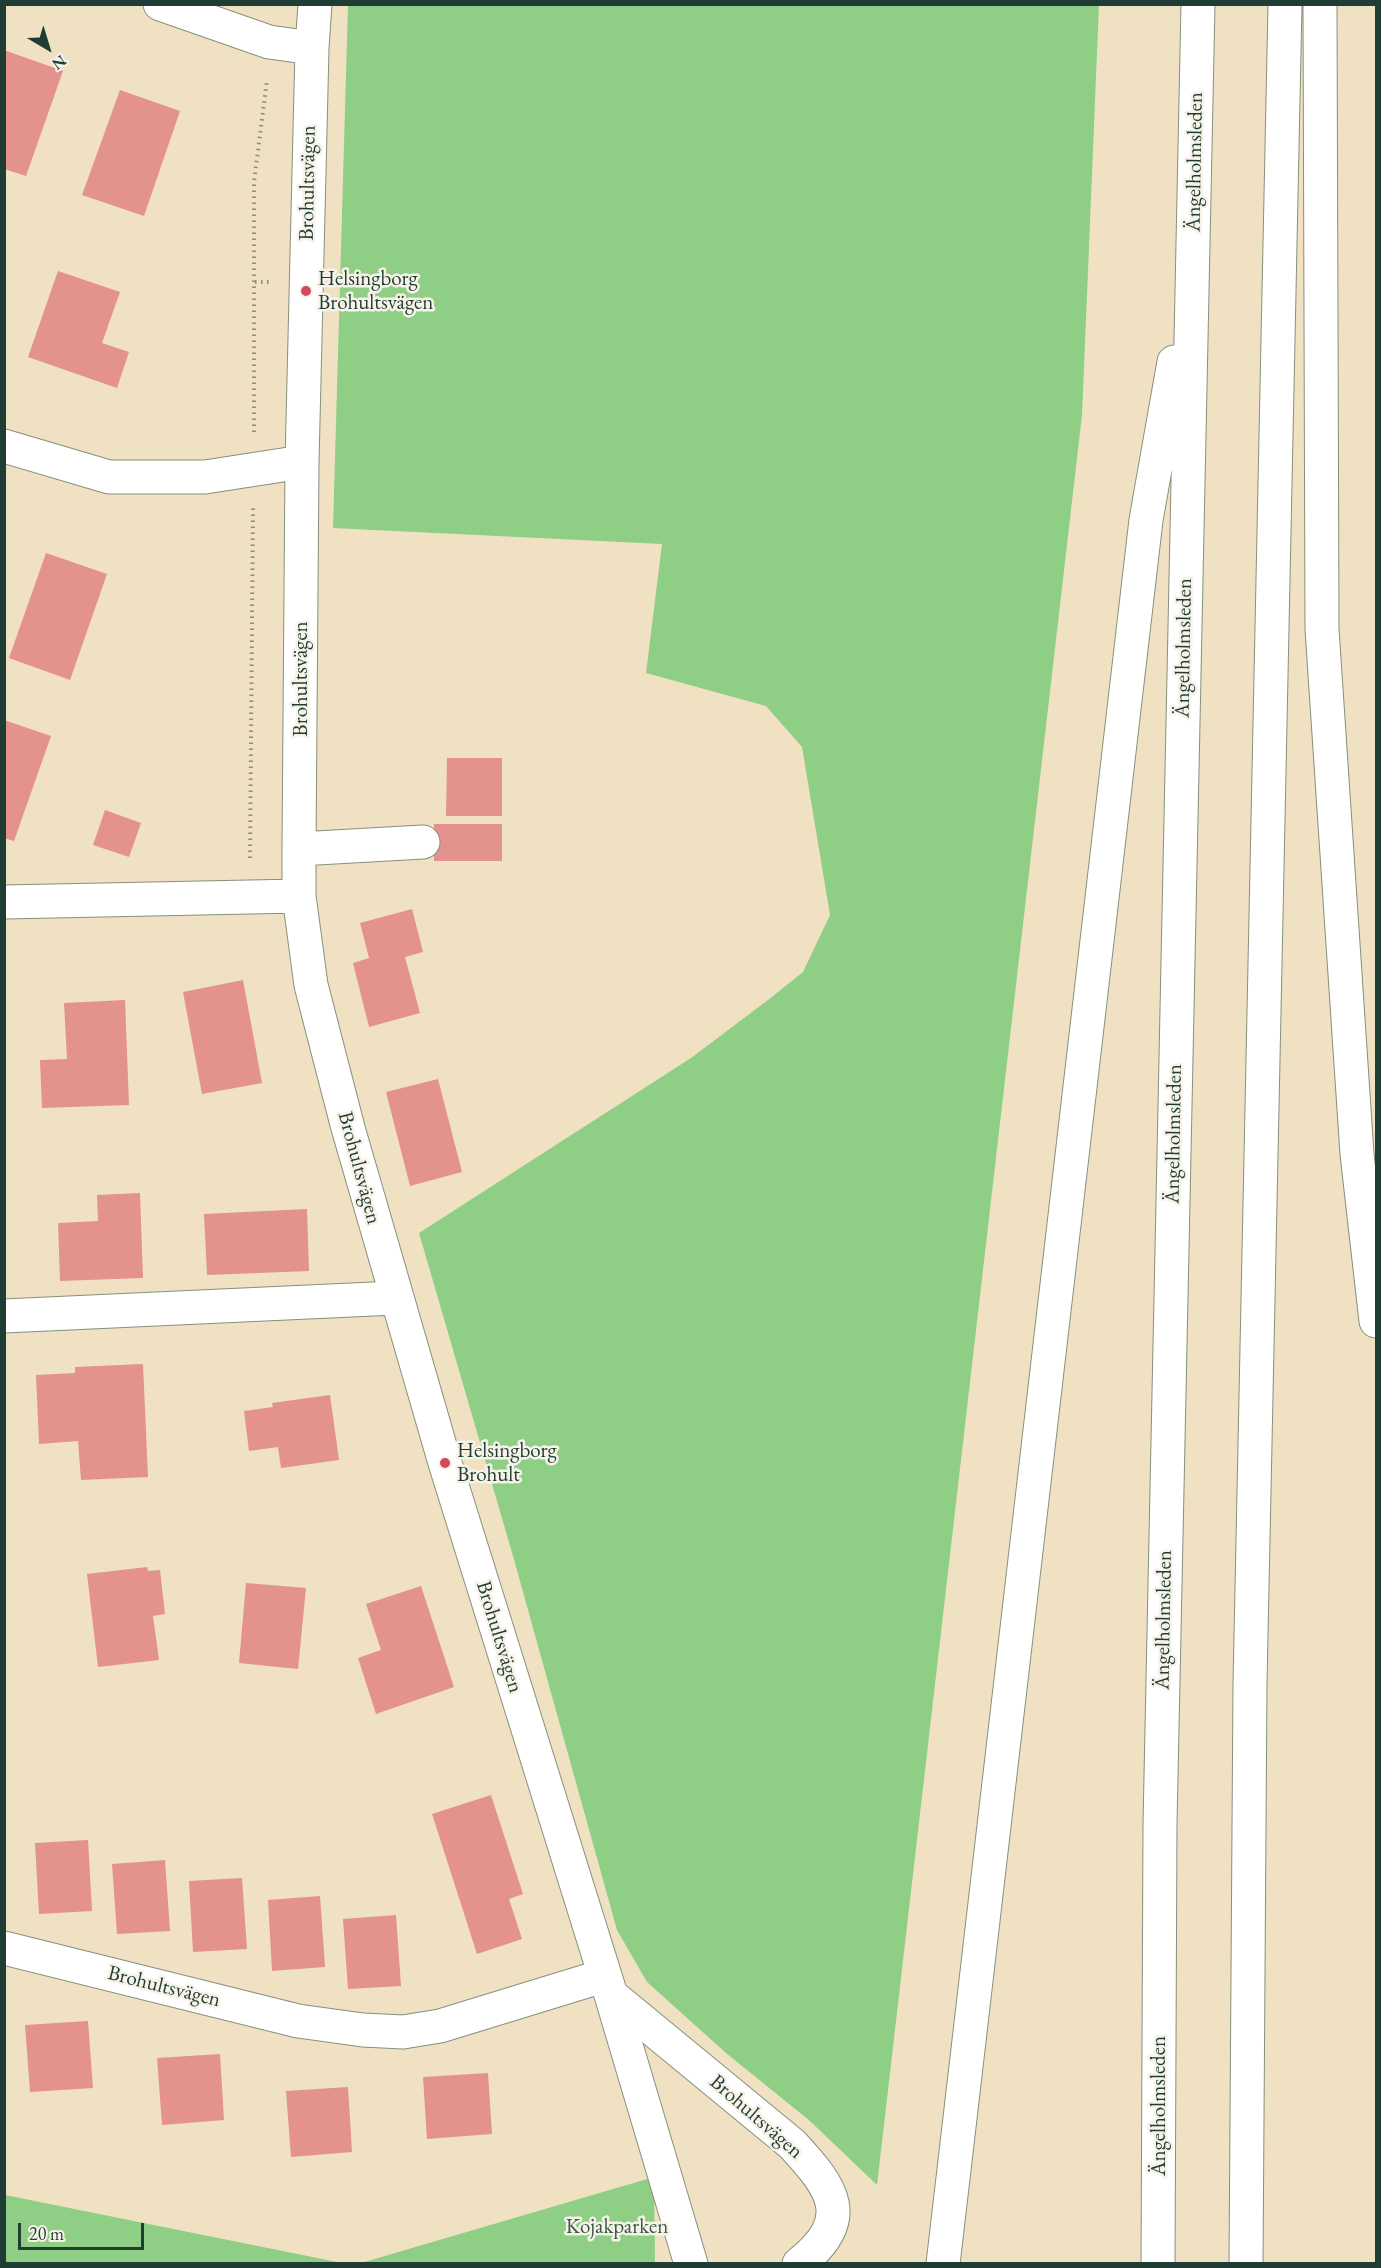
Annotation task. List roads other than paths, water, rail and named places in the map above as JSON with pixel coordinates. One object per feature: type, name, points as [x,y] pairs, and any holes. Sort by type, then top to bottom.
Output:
[{"type":"main road","points":[[160,4],[269,42],[312,48]]},
{"type":"main road","name":"Brohultsvägen","points":[[315,4],[302,462],[299,849],[299,896],[311,984],[395,1298],[691,2264]]},
{"type":"main road","name":"Ängelholmsleden","points":[[1158,2264],[1160,1812],[1198,4]]},
{"type":"main road","points":[[1246,2264],[1250,1683],[1285,4]]},
{"type":"main road","points":[[1320,4],[1323,629],[1357,1154],[1377,1321]]},
{"type":"main road","points":[[943,2264],[1146,520],[1193,257]]},
{"type":"main road","points":[[4,446],[109,477],[205,477],[302,462]]},
{"type":"main road","points":[[299,849],[423,842]]},
{"type":"main road","points":[[4,902],[299,896]]},
{"type":"main road","points":[[4,1316],[395,1298]]},
{"type":"main road","name":"Brohultsvägen","points":[[4,1948],[298,2021],[363,2030],[403,2031],[440,2026],[607,1985]]},
{"type":"main road","name":"Brohultsvägen","points":[[607,1985],[792,2144],[815,2169],[832,2205],[832,2226],[822,2242],[799,2264]]},
{"type":"place","name":"Helsingborg Brohultsvägen","points":[[306,291]]},
{"type":"place","name":"Helsingborg Brohult","points":[[445,1463]]},
{"type":"park label","name":"Kojakparken","points":[[617,2227]]}]
